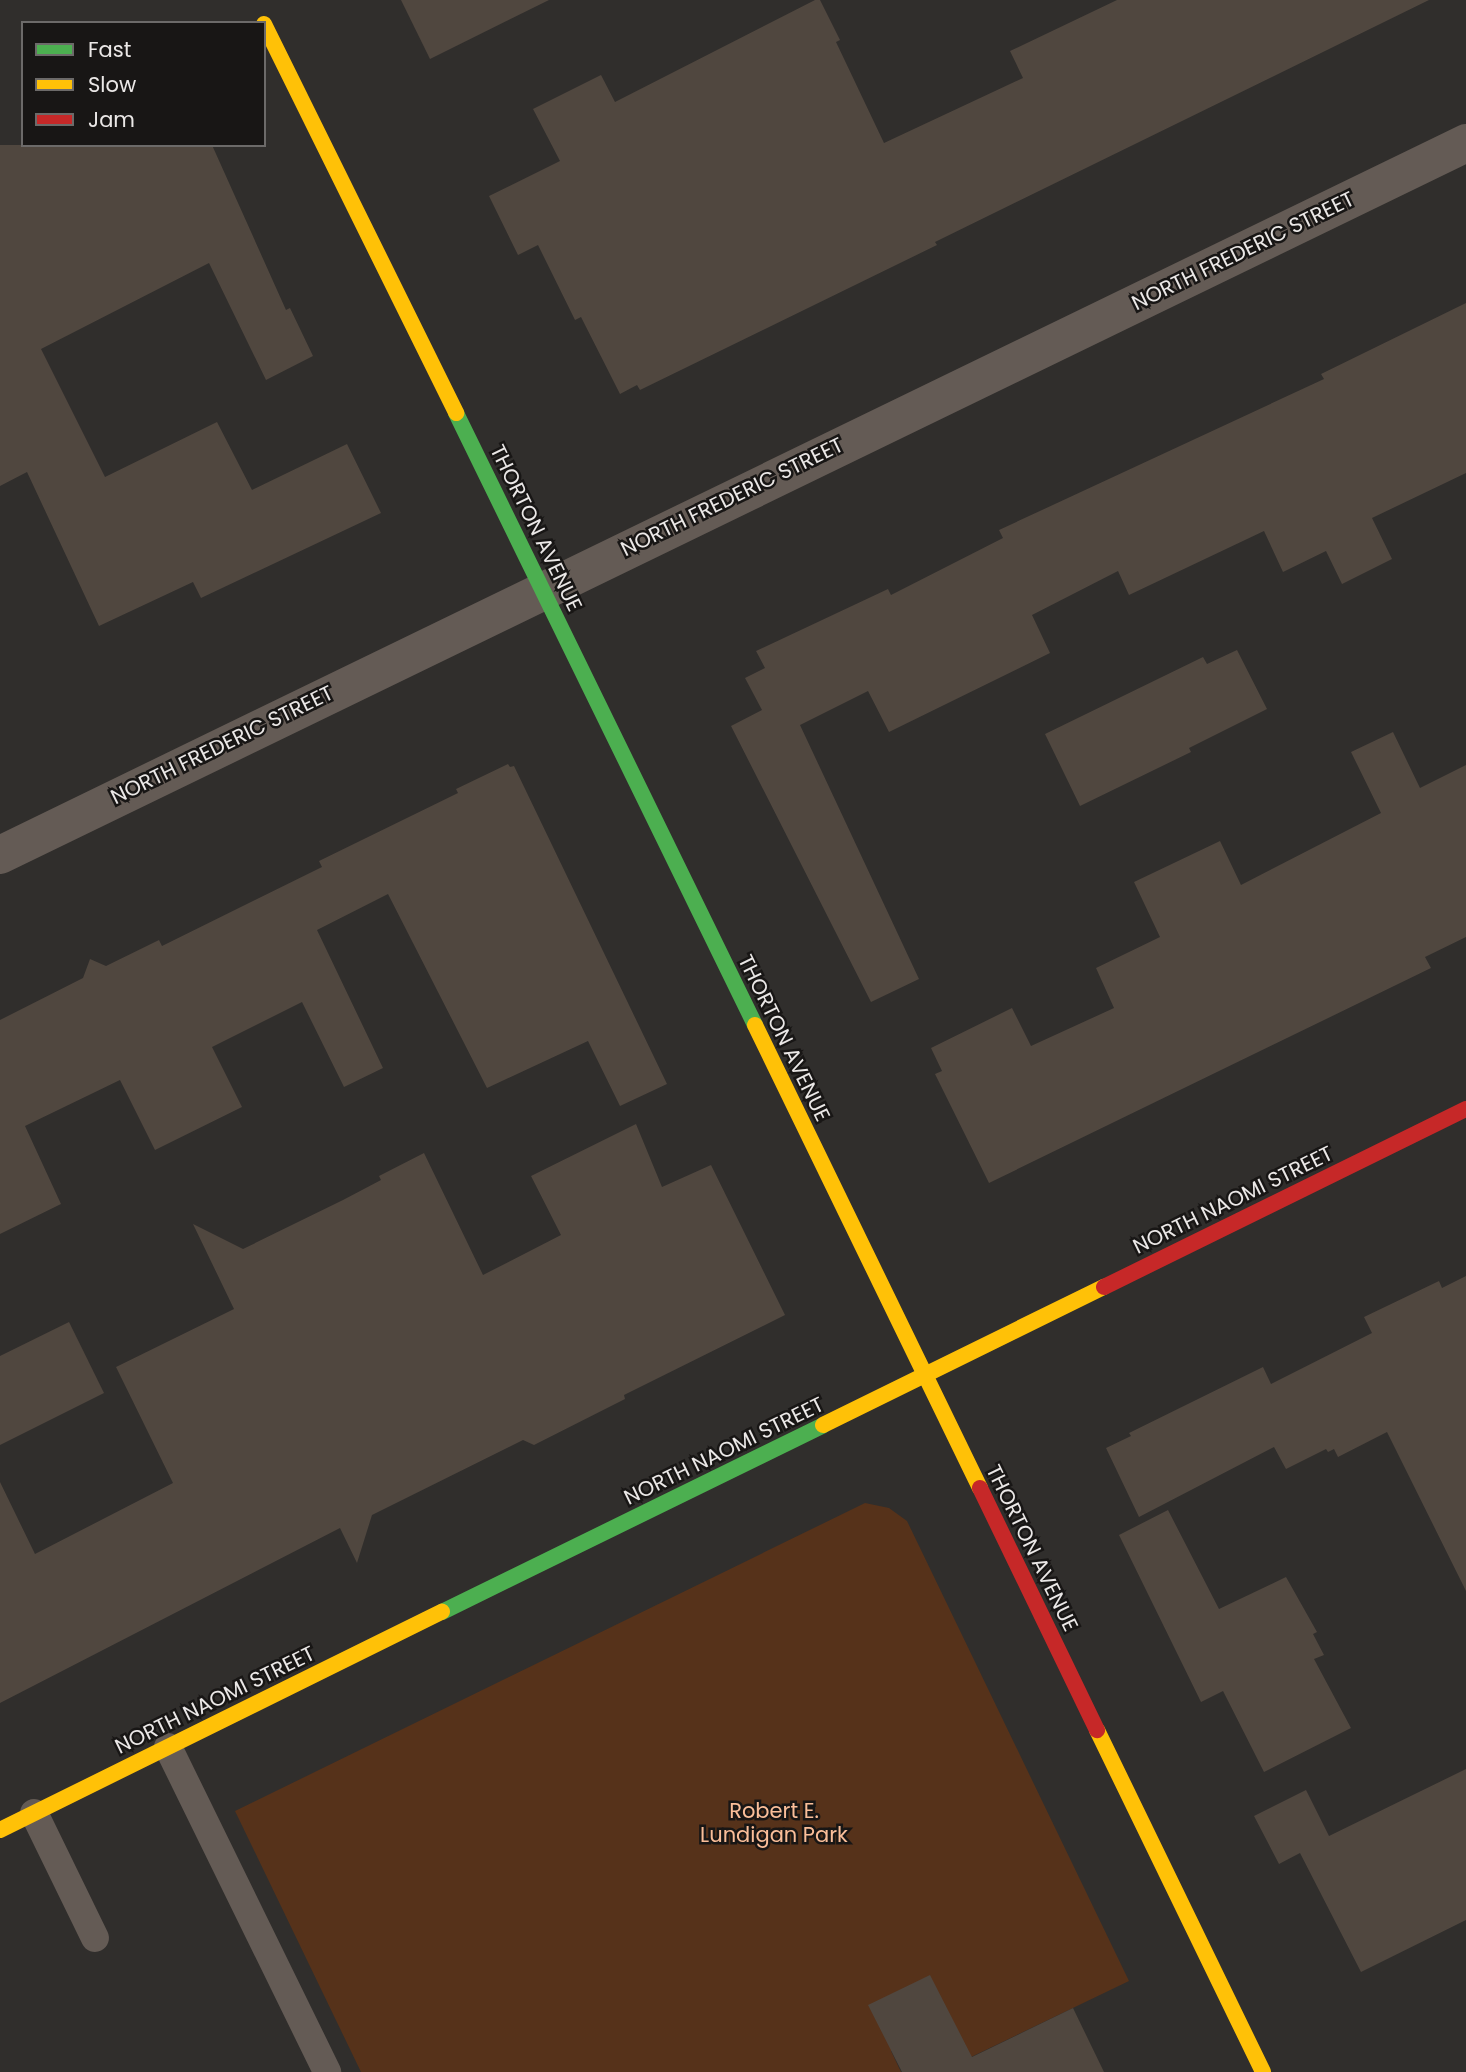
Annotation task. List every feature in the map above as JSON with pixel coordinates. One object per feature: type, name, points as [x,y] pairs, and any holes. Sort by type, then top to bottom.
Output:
[{"type":"street","name":"THORTON AVENUE","points":[[266,27],[543,589],[1263,2072]]},
{"type":"street","name":"NORTH FREDERIC STREET","points":[[0,855],[1466,143]]},
{"type":"street","name":"NORTH NAOMI STREET","points":[[0,1830],[1466,1109]]},
{"type":"lane","points":[[168,1746],[327,2072]]},
{"type":"lane","points":[[34,1813],[95,1938]]},
{"type":"green space","name":"Robert E. Lundigan Park","points":[[865,1503],[889,1508],[907,1521],[1129,1981],[971,2057],[891,2051],[901,2072],[361,2072],[235,1811]]},
{"type":"building","points":[[401,0],[549,0],[430,59]]},
{"type":"building","points":[[815,0],[820,0],[840,40],[836,42],[884,143],[1023,78],[1010,51],[1117,0],[1429,0],[640,390],[637,385],[620,394],[581,317],[575,320],[538,245],[518,255],[489,196],[560,161],[533,109],[601,75],[615,102]]},
{"type":"building","points":[[0,145],[213,147],[286,310],[290,308],[313,356],[266,380],[209,263],[41,349],[105,477],[217,422],[252,490],[347,444],[381,513],[201,598],[193,582],[99,626],[27,472],[0,486]]},
{"type":"building","points":[[1466,303],[1466,473],[1372,518],[1392,559],[1342,584],[1326,551],[1283,572],[1264,531],[1129,595],[1118,571],[1032,615],[1050,653],[889,732],[868,691],[800,725],[919,979],[871,1002],[731,726],[762,710],[745,678],[765,668],[756,651],[888,589],[891,595],[1003,538],[999,530],[1324,379],[1321,374]]},
{"type":"building","points":[[1237,650],[1267,709],[1189,748],[1191,752],[1080,806],[1045,734],[1203,657],[1207,664]]},
{"type":"building","points":[[1393,732],[1420,788],[1466,765],[1466,937],[1425,957],[1431,968],[989,1183],[935,1074],[942,1071],[931,1048],[1012,1008],[1031,1046],[1114,1008],[1096,968],[1160,937],[1134,882],[1220,841],[1241,885],[1381,813],[1351,752]]},
{"type":"building","points":[[508,764],[510,767],[514,766],[667,1084],[620,1106],[588,1041],[487,1088],[388,894],[317,930],[383,1068],[344,1087],[302,1002],[212,1047],[242,1107],[155,1150],[120,1080],[25,1126],[61,1204],[0,1234],[0,1020],[83,978],[90,959],[106,966],[159,940],[162,946],[322,867],[319,861],[458,793],[456,789]]},
{"type":"building","points":[[636,1124],[662,1187],[711,1165],[785,1315],[624,1395],[625,1399],[534,1445],[523,1440],[372,1515],[357,1563],[340,1528],[0,1703],[0,1482],[35,1554],[173,1483],[116,1367],[234,1309],[193,1224],[243,1249],[381,1180],[379,1176],[424,1153],[483,1275],[561,1235],[531,1176]]},
{"type":"building","points":[[1466,1276],[1466,1591],[1387,1432],[1338,1457],[1334,1449],[1328,1452],[1326,1449],[1286,1469],[1274,1447],[1139,1517],[1106,1448],[1131,1436],[1129,1433],[1263,1367],[1271,1384],[1372,1333],[1364,1317],[1439,1281],[1442,1288]]},
{"type":"building","points":[[69,1322],[104,1393],[0,1445],[0,1356]]},
{"type":"building","points":[[1168,1510],[1219,1609],[1286,1577],[1317,1632],[1313,1634],[1324,1655],[1314,1659],[1351,1728],[1264,1772],[1223,1691],[1201,1702],[1119,1535]]},
{"type":"building","points":[[1466,1769],[1466,1920],[1361,1972],[1300,1853],[1279,1864],[1254,1816],[1306,1790],[1329,1836]]},
{"type":"building","points":[[930,1975],[972,2057],[1073,2008],[1104,2072],[902,2072],[868,2005]]},
{"type":"traffic: fast","points":[[456,413],[755,1025]]},
{"type":"traffic: fast","points":[[442,1612],[823,1425]]},
{"type":"traffic: slow","points":[[266,28],[456,413]]},
{"type":"traffic: slow","points":[[755,1025],[980,1488]]},
{"type":"traffic: slow","points":[[823,1425],[1104,1287]]},
{"type":"traffic: slow","points":[[0,1830],[442,1612]]},
{"type":"traffic: slow","points":[[1097,1730],[1263,2072]]},
{"type":"traffic: jam","points":[[1104,1287],[1466,1109]]},
{"type":"traffic: jam","points":[[980,1488],[1097,1730]]}]
